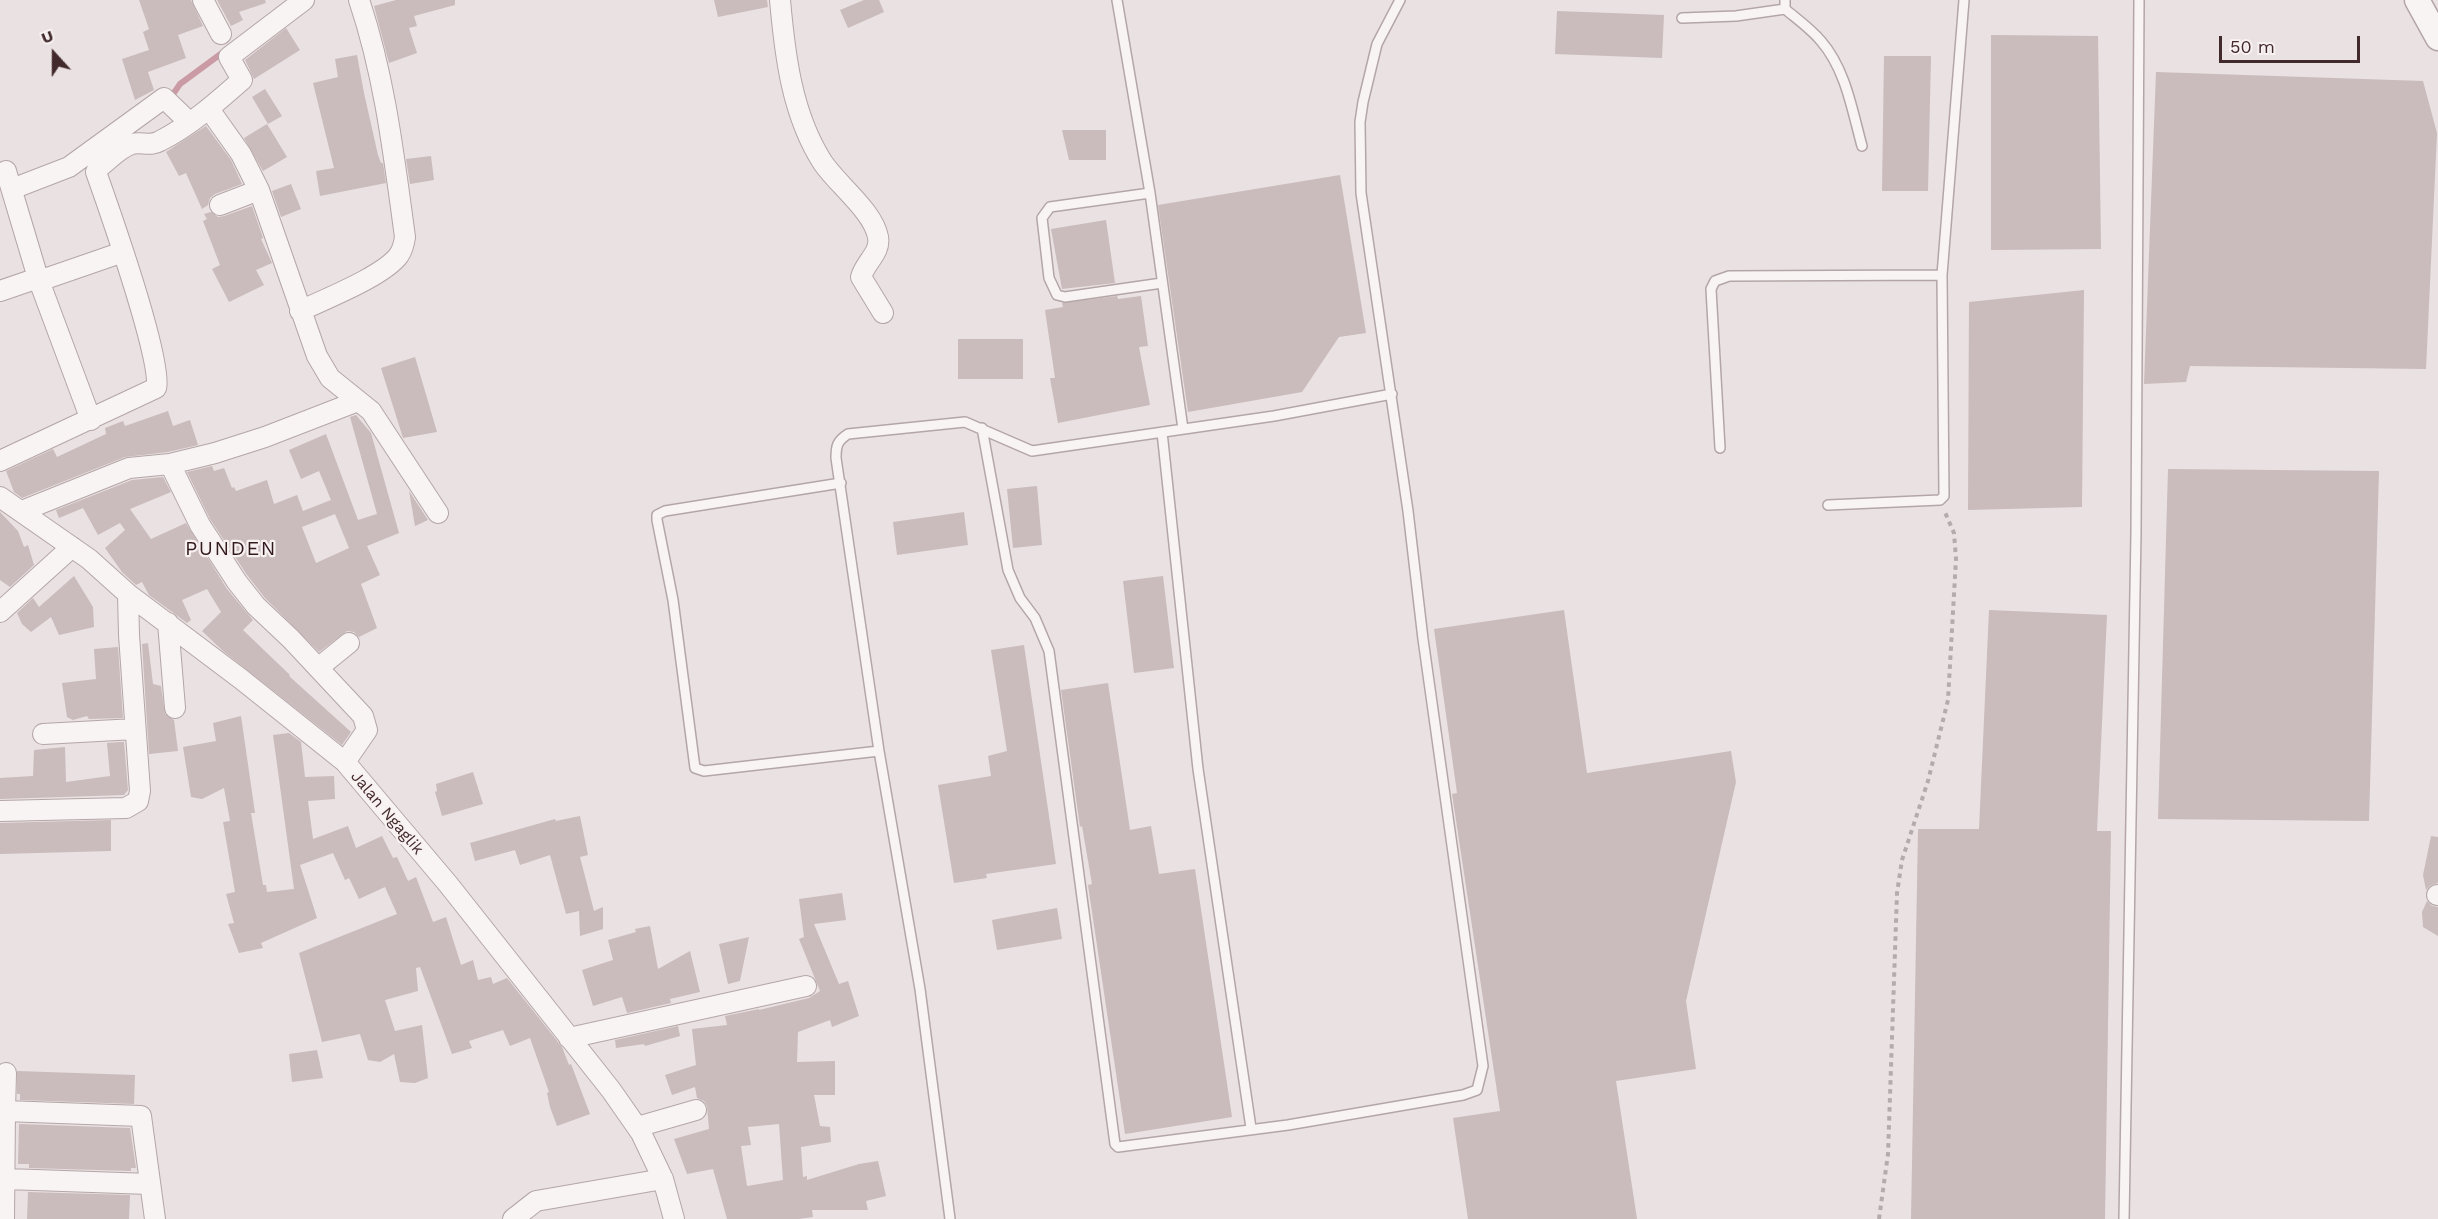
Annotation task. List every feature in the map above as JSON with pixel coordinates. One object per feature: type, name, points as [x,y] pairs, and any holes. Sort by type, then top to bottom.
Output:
[{"type":"street","points":[[203,0],[221,34]]},
{"type":"street","points":[[91,420],[38,280],[12,187],[69,167],[164,98],[177,110],[209,109],[242,80],[242,76],[229,57],[304,0]]},
{"type":"street","points":[[300,311],[385,268],[404,247],[405,237],[388,117],[374,50],[359,0]]},
{"type":"street","points":[[780,0],[784,50],[790,80],[812,145],[876,229],[879,245],[864,267],[861,277],[883,313]]},
{"type":"street","points":[[2417,0],[2438,38]]},
{"type":"street","points":[[209,109],[241,154],[259,190],[317,356],[330,378],[372,411],[438,513]]},
{"type":"street","points":[[0,461],[153,390],[158,384],[148,336],[96,172],[98,168],[133,144],[146,145],[160,141],[177,110]]},
{"type":"street","points":[[220,206],[259,190]]},
{"type":"street","points":[[0,291],[123,252]]},
{"type":"street","points":[[22,511],[129,468],[170,464],[265,437],[358,401]]},
{"type":"street","points":[[170,464],[200,525],[237,582],[256,606],[363,716],[367,730],[345,762]]},
{"type":"street","name":"Jalan Ngaglik","points":[[0,497],[72,547],[128,594],[345,762],[448,884],[611,1090],[637,1127],[663,1179],[674,1219]]},
{"type":"street","points":[[0,612],[72,547]]},
{"type":"street","points":[[0,811],[126,808],[138,801],[140,791],[128,594]]},
{"type":"street","points":[[168,623],[175,708]]},
{"type":"street","points":[[318,668],[349,642]]},
{"type":"street","points":[[43,734],[135,729]]},
{"type":"street","points":[[569,1038],[806,986]]},
{"type":"street","points":[[4,1219],[6,1073]]},
{"type":"street","points":[[637,1127],[696,1110]]},
{"type":"street","points":[[5,1111],[141,1116],[155,1219]]},
{"type":"street","points":[[6,1179],[150,1184]]},
{"type":"street","points":[[513,1219],[536,1201],[663,1179]]},
{"type":"lane","points":[[1117,0],[1150,193],[1184,429]]},
{"type":"lane","points":[[982,428],[1008,570],[1020,598],[1035,618],[1049,651],[1115,1144],[1118,1146],[1296,1124],[1463,1095],[1477,1090],[1481,1079],[1482,1055],[1392,394],[1361,193],[1360,122],[1377,44],[1400,0]]},
{"type":"lane","points":[[1828,505],[1940,500],[1946,490],[1942,275],[1964,0]]},
{"type":"lane","points":[[2124,1219],[2136,533],[2139,0]]},
{"type":"lane","points":[[1682,18],[1736,16],[1785,4],[1820,40],[1838,67],[1845,82],[1862,146]]},
{"type":"lane","points":[[1150,193],[1050,207],[1042,218],[1049,278],[1057,295],[1065,297],[1162,283]]},
{"type":"lane","points":[[1720,448],[1711,289],[1715,281],[1729,276],[1942,275]]},
{"type":"lane","points":[[951,1219],[920,989],[879,751],[836,446],[839,439],[848,434],[965,422],[1032,451],[1274,416],[1392,394]]},
{"type":"lane","points":[[1162,432],[1198,770],[1251,1128]]},
{"type":"lane","points":[[841,483],[665,511],[657,515],[657,520],[673,600],[695,768],[704,771],[879,751]]},
{"type":"path","points":[[1879,1219],[1888,1154],[1897,893],[1902,860],[1928,781],[1948,700],[1956,543],[1952,525],[1940,500]]},
{"type":"building","points":[[139,0],[191,0],[203,26],[178,35],[186,58],[148,72],[154,90],[135,100],[122,59],[149,50],[143,32],[149,29]]},
{"type":"building","points":[[217,0],[265,0],[266,3],[239,12],[243,20],[231,26]]},
{"type":"building","points":[[396,0],[455,0],[455,5],[414,16],[417,26],[409,28],[417,53],[389,63],[374,6]]},
{"type":"building","points":[[714,0],[767,0],[768,7],[718,17]]},
{"type":"building","points":[[864,0],[879,0],[884,12],[848,28],[840,10]]},
{"type":"building","points":[[1557,11],[1664,15],[1662,58],[1555,54]]},
{"type":"building","points":[[286,28],[300,50],[254,79],[245,60]]},
{"type":"building","points":[[1991,35],[2098,36],[2101,249],[1991,250]]},
{"type":"building","points":[[357,55],[386,183],[320,196],[316,171],[334,168],[313,83],[338,77],[335,59]]},
{"type":"building","points":[[1884,56],[1931,56],[1928,191],[1882,191]]},
{"type":"building","points":[[2156,72],[2423,81],[2437,133],[2426,369],[2190,366],[2186,382],[2144,384]]},
{"type":"building","points":[[265,89],[282,116],[268,124],[252,97]]},
{"type":"building","points":[[267,124],[287,157],[263,171],[244,138]]},
{"type":"building","points":[[206,126],[231,160],[242,184],[215,194],[210,198],[208,205],[202,209],[186,173],[179,176],[166,152]]},
{"type":"building","points":[[1062,130],[1106,130],[1106,160],[1069,160]]},
{"type":"building","points":[[431,156],[434,180],[410,184],[406,159]]},
{"type":"building","points":[[1340,175],[1366,333],[1339,337],[1302,392],[1188,412],[1158,205]]},
{"type":"building","points":[[291,184],[301,209],[281,217],[272,191]]},
{"type":"building","points":[[252,206],[263,238],[261,239],[272,263],[256,270],[264,285],[229,302],[212,269],[220,265],[203,221],[207,219],[204,214],[211,212],[218,217],[224,216]]},
{"type":"building","points":[[1106,220],[1115,283],[1062,289],[1051,229]]},
{"type":"building","points":[[2084,290],[2082,507],[1968,510],[1969,302]]},
{"type":"building","points":[[1117,296],[1118,299],[1141,296],[1148,346],[1139,347],[1150,405],[1058,423],[1050,378],[1055,378],[1045,310],[1063,307],[1062,303]]},
{"type":"building","points":[[958,339],[1023,339],[1023,379],[958,379]]},
{"type":"building","points":[[415,357],[437,432],[403,438],[381,368]]},
{"type":"building","points":[[168,411],[173,426],[190,420],[198,445],[168,452],[125,457],[22,498],[14,492],[6,471],[53,449],[57,457],[106,434],[105,428],[123,421],[125,426]]},
{"type":"building","points":[[356,415],[371,433],[399,533],[367,546],[380,575],[361,584],[377,628],[359,637],[354,632],[347,631],[319,652],[265,598],[247,575],[210,519],[187,472],[212,466],[214,471],[224,468],[232,488],[234,487],[236,491],[267,480],[274,504],[297,495],[303,511],[331,500],[319,471],[301,479],[289,450],[326,434],[358,520],[377,514],[350,417]],"holes":[[[335,514],[349,548],[316,563],[302,527]]]},
{"type":"building","points":[[2168,469],[2379,471],[2369,821],[2158,819]]},
{"type":"building","points":[[163,477],[171,492],[130,509],[151,539],[186,523],[227,589],[253,620],[243,630],[289,676],[351,732],[342,745],[223,651],[202,631],[221,612],[207,589],[182,600],[191,620],[187,623],[149,595],[142,582],[136,585],[122,572],[105,548],[125,530],[120,523],[98,535],[83,508],[59,518],[56,510],[132,480]]},
{"type":"building","points":[[1037,486],[1042,545],[1013,548],[1007,489]]},
{"type":"building","points":[[409,491],[428,520],[415,526]]},
{"type":"building","points":[[0,512],[18,531],[24,547],[28,545],[34,565],[10,587],[0,580]]},
{"type":"building","points":[[964,512],[968,545],[897,555],[893,522]]},
{"type":"building","points":[[74,576],[93,607],[94,627],[59,635],[51,617],[31,632],[22,624],[17,613],[33,598],[39,607]]},
{"type":"building","points":[[1163,576],[1174,668],[1134,673],[1123,581]]},
{"type":"building","points":[[1564,610],[1587,773],[1731,751],[1736,782],[1686,1001],[1696,1069],[1616,1081],[1637,1219],[1468,1219],[1453,1118],[1500,1111],[1452,794],[1457,793],[1434,629]]},
{"type":"building","points":[[1989,610],[2107,615],[2097,831],[2111,831],[2105,1219],[1911,1219],[1918,829],[1979,829]]},
{"type":"building","points":[[148,643],[153,684],[161,686],[165,714],[174,720],[178,751],[149,754],[142,644]]},
{"type":"building","points":[[1024,645],[1056,864],[986,874],[987,878],[954,883],[938,785],[991,776],[988,756],[1007,751],[991,650]]},
{"type":"building","points":[[118,647],[123,718],[89,719],[87,716],[73,720],[67,717],[62,683],[96,679],[94,649]]},
{"type":"building","points":[[1108,683],[1130,830],[1151,826],[1159,874],[1195,869],[1232,1117],[1125,1134],[1088,885],[1092,884],[1082,826],[1080,827],[1061,690]]},
{"type":"building","points":[[241,716],[255,813],[251,813],[263,885],[266,885],[267,892],[294,889],[273,735],[289,733],[301,742],[305,777],[334,776],[335,799],[308,801],[313,839],[348,826],[356,848],[382,836],[393,858],[397,857],[408,881],[416,877],[433,922],[446,917],[461,965],[473,960],[478,980],[491,977],[493,984],[507,978],[562,1047],[590,1114],[557,1126],[550,1107],[547,1093],[549,1092],[530,1038],[510,1046],[503,1030],[469,1041],[472,1048],[452,1054],[420,967],[416,968],[418,991],[385,1000],[395,1031],[422,1025],[428,1078],[415,1083],[400,1082],[394,1054],[380,1062],[368,1060],[360,1034],[322,1042],[299,953],[397,914],[385,887],[359,899],[349,878],[345,880],[333,853],[300,865],[317,918],[261,943],[263,948],[239,953],[228,924],[234,923],[226,894],[235,892],[223,822],[230,821],[224,788],[202,799],[191,797],[183,747],[216,741],[213,723]]},
{"type":"building","points":[[124,742],[128,790],[124,795],[0,799],[0,778],[33,776],[34,750],[65,747],[66,782],[110,776],[107,743]]},
{"type":"building","points":[[473,772],[483,804],[442,816],[435,792],[437,791],[436,784]]},
{"type":"building","points":[[580,816],[588,855],[580,857],[594,911],[603,907],[603,929],[580,936],[579,911],[566,914],[550,855],[520,865],[515,850],[475,861],[470,843],[555,819],[556,821]]},
{"type":"building","points":[[111,820],[111,851],[0,854],[0,823]]},
{"type":"building","points":[[2431,836],[2438,837],[2438,883],[2426,890],[2423,875]]},
{"type":"building","points":[[842,893],[846,920],[814,924],[839,984],[848,981],[859,1016],[832,1027],[830,1020],[798,1032],[797,1062],[835,1061],[835,1095],[814,1095],[820,1126],[830,1127],[831,1142],[801,1147],[803,1177],[807,1176],[807,1180],[859,1164],[878,1161],[886,1196],[866,1201],[868,1210],[812,1210],[813,1217],[799,1219],[727,1219],[713,1169],[687,1174],[674,1139],[709,1129],[707,1106],[704,1101],[697,1098],[695,1087],[672,1095],[665,1075],[696,1065],[692,1029],[727,1025],[725,1016],[809,998],[820,991],[799,939],[804,937],[799,899]],"holes":[[[779,1124],[783,1180],[747,1186],[741,1146],[751,1145],[748,1127]]]},
{"type":"building","points":[[2427,901],[2432,906],[2438,907],[2438,936],[2423,927],[2422,912]]},
{"type":"building","points":[[1057,908],[1062,939],[997,950],[992,920]]},
{"type":"building","points":[[650,926],[658,969],[690,951],[700,992],[670,999],[671,1003],[627,1013],[622,997],[593,1006],[582,970],[613,960],[608,940],[636,932],[635,929]]},
{"type":"building","points":[[749,937],[740,981],[728,984],[719,944]]},
{"type":"building","points":[[678,1026],[680,1036],[645,1046],[644,1044],[616,1048],[615,1040]]},
{"type":"building","points":[[317,1050],[323,1078],[292,1082],[289,1054]]},
{"type":"building","points":[[17,1071],[135,1075],[134,1104],[20,1100],[20,1094],[17,1094]]},
{"type":"building","points":[[19,1124],[130,1128],[136,1168],[131,1168],[131,1171],[29,1168],[29,1164],[18,1164]]},
{"type":"building","points":[[28,1192],[130,1195],[129,1219],[27,1219]]},
{"type":"waterway","points":[[169,100],[180,84],[226,50]]},
{"type":"district","name":"PUNDEN","points":[[231,549]]}]
